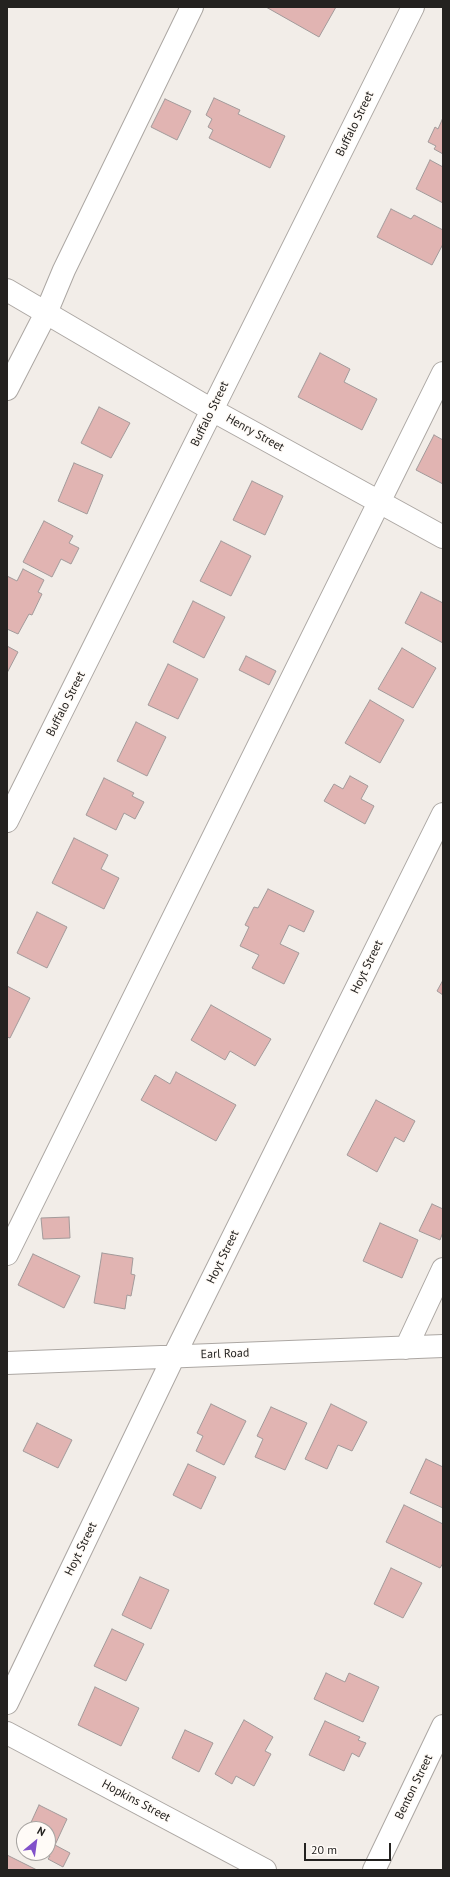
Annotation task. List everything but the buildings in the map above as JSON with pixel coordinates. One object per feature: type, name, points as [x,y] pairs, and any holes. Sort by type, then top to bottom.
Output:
[{"type":"street","points":[[7,389],[46,313],[64,270],[192,7]]},
{"type":"street","name":"Buffalo Street","points":[[7,821],[413,7]]},
{"type":"street","name":"Henry Street","points":[[7,290],[212,410],[443,536]]},
{"type":"street","points":[[7,1254],[443,373]]},
{"type":"street","name":"Hoyt Street","points":[[7,1703],[174,1356],[443,814]]},
{"type":"street","points":[[406,1348],[443,1270]]},
{"type":"street","name":"Earl Road","points":[[7,1363],[443,1346]]},
{"type":"street","name":"Benton Street","points":[[374,1870],[443,1726]]},
{"type":"street","name":"Hopkins Street","points":[[7,1733],[265,1870]]}]
